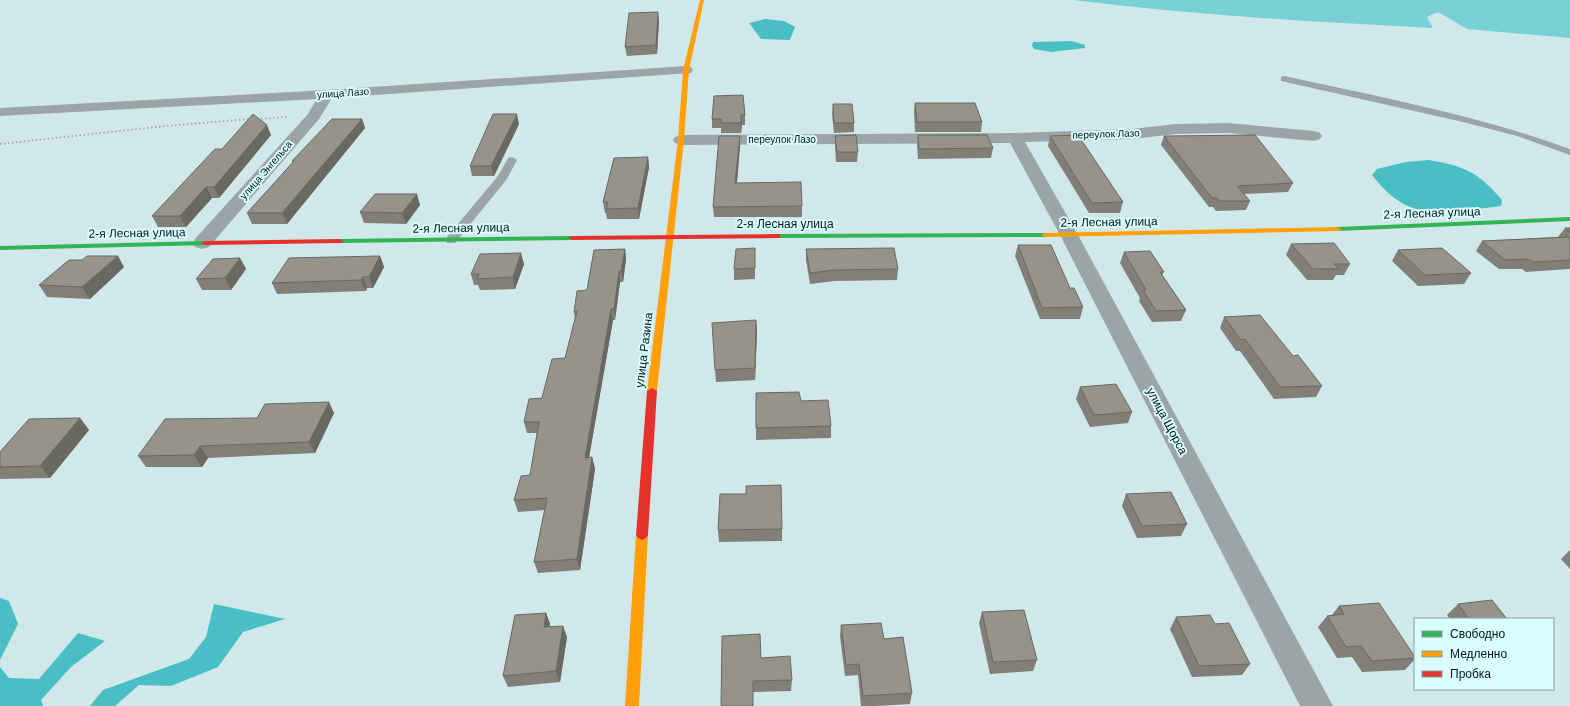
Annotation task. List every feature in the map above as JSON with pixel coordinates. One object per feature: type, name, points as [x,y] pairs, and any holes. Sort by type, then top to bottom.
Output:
[{"type":"street","name":"улица Разина","points":[[632,706],[650,408],[681,140],[686,70],[702,0]]},
{"type":"street","name":"улица Лазо","points":[[0,112],[327,94],[686,70]]},
{"type":"street","name":"улица Энгельса","points":[[202,243],[314,116],[327,94]]},
{"type":"street","name":"переулок Лазо","points":[[681,140],[1016,138],[1132,134],[1176,129],[1228,128],[1314,136]]},
{"type":"street","name":"улица Щорса","points":[[1016,138],[1069,235],[1317,706]]},
{"type":"street","name":"2-я Лесная улица","points":[[0,248],[202,243],[670,237],[1069,235],[1288,231],[1570,219]]},
{"type":"lane","points":[[1284,79],[1465,118],[1520,134],[1570,152]]},
{"type":"lane","points":[[451,240],[503,177],[512,160]]},
{"type":"path","points":[[0,144],[165,126],[314,116]]},
{"type":"shaded area","points":[[1073,0],[1570,0],[1570,38],[1467,29],[1438,12],[1427,17],[1433,28],[1163,10]]},
{"type":"shaded area","points":[[765,19],[784,21],[795,27],[790,40],[761,39],[749,23]]},
{"type":"shaded area","points":[[1072,41],[1085,45],[1085,48],[1051,52],[1034,49],[1032,46],[1033,42]]},
{"type":"shaded area","points":[[1429,160],[1461,168],[1478,177],[1502,200],[1501,206],[1441,211],[1418,209],[1410,207],[1394,198],[1372,175],[1377,169],[1406,162]]},
{"type":"shaded area","points":[[0,598],[9,601],[18,624],[0,660]]},
{"type":"shaded area","points":[[214,604],[285,619],[243,632],[218,667],[171,686],[139,685],[115,706],[90,706],[103,690],[189,659],[206,637]]},
{"type":"shaded area","points":[[78,633],[105,641],[71,667],[41,700],[43,706],[0,706],[0,667],[9,678],[39,679]]},
{"type":"building","points":[[658,12],[656,45],[625,47],[629,13]]},
{"type":"building","points":[[743,95],[745,115],[741,115],[741,123],[721,123],[721,119],[712,119],[714,96]]},
{"type":"building","points":[[915,103],[975,103],[982,122],[917,122]]},
{"type":"building","points":[[833,104],[852,104],[854,123],[834,123]]},
{"type":"building","points":[[253,114],[267,125],[214,187],[206,187],[180,216],[152,216],[215,149],[222,149]]},
{"type":"building","points":[[493,114],[517,114],[491,166],[470,166]]},
{"type":"building","points":[[332,119],[362,119],[282,213],[247,213],[294,161],[292,161]]},
{"type":"building","points":[[856,135],[858,152],[837,152],[835,136]]},
{"type":"building","points":[[918,135],[987,135],[993,148],[919,149]]},
{"type":"building","points":[[1078,135],[1123,202],[1092,203],[1050,136]]},
{"type":"building","points":[[1255,135],[1293,183],[1237,186],[1250,201],[1220,201],[1216,198],[1212,198],[1164,136]]},
{"type":"building","points":[[719,136],[740,136],[735,183],[801,182],[802,206],[713,207]]},
{"type":"building","points":[[648,157],[638,208],[606,209],[608,202],[603,202],[614,158]]},
{"type":"building","points":[[375,194],[417,194],[402,213],[360,212]]},
{"type":"building","points":[[1570,237],[1570,260],[1533,262],[1528,259],[1505,260],[1482,241]]},
{"type":"building","points":[[1334,243],[1350,264],[1334,264],[1339,269],[1313,269],[1291,244]]},
{"type":"building","points":[[1018,245],[1051,245],[1070,288],[1074,288],[1083,307],[1042,308]]},
{"type":"building","points":[[755,248],[755,268],[734,269],[736,249]]},
{"type":"building","points":[[894,248],[898,269],[835,270],[810,273],[806,249]]},
{"type":"building","points":[[1442,248],[1471,273],[1425,275],[1398,250]]},
{"type":"building","points":[[625,249],[621,271],[619,271],[614,309],[611,309],[585,458],[592,457],[577,559],[534,562],[547,498],[514,500],[521,476],[530,475],[539,422],[524,422],[529,399],[542,398],[552,359],[565,358],[577,311],[574,312],[577,291],[587,290],[594,250]]},
{"type":"building","points":[[1150,251],[1164,272],[1160,272],[1186,310],[1156,311],[1143,290],[1146,290],[1124,252]]},
{"type":"building","points":[[521,253],[513,277],[477,279],[479,274],[471,274],[480,254]]},
{"type":"building","points":[[87,256],[118,256],[82,287],[39,285],[69,260],[82,260]]},
{"type":"building","points":[[380,256],[369,277],[363,277],[361,280],[272,283],[289,258]]},
{"type":"building","points":[[240,258],[225,278],[196,279],[213,259]]},
{"type":"building","points":[[1260,315],[1293,356],[1298,355],[1322,386],[1280,387],[1245,339],[1241,340],[1224,317]]},
{"type":"building","points":[[756,320],[755,368],[715,370],[712,323]]},
{"type":"building","points":[[1116,384],[1132,412],[1094,415],[1080,387]]},
{"type":"building","points":[[799,392],[801,401],[828,400],[831,426],[756,428],[756,393]]},
{"type":"building","points":[[329,402],[309,442],[200,446],[194,455],[138,456],[165,419],[257,418],[265,404]]},
{"type":"building","points":[[80,418],[40,466],[0,467],[0,452],[29,419]]},
{"type":"building","points":[[781,485],[782,529],[718,530],[720,494],[746,494],[746,486]]},
{"type":"building","points":[[1171,492],[1187,524],[1142,526],[1126,494]]},
{"type":"building","points":[[1492,600],[1506,618],[1468,618],[1458,604]]},
{"type":"building","points":[[1379,603],[1414,656],[1414,658],[1372,661],[1361,646],[1346,647],[1327,616],[1344,614],[1339,606]]},
{"type":"building","points":[[1024,610],[1037,660],[993,662],[982,612]]},
{"type":"building","points":[[546,613],[544,627],[563,626],[556,671],[503,676],[515,615]]},
{"type":"building","points":[[1210,615],[1215,624],[1229,623],[1250,664],[1199,666],[1176,617]]},
{"type":"building","points":[[881,623],[884,639],[903,637],[912,693],[863,696],[859,664],[846,665],[841,625]]},
{"type":"building","points":[[760,634],[761,658],[790,656],[792,680],[753,681],[753,706],[721,706],[722,636]]},
{"type":"traffic: fast","points":[[1337,229],[1570,219]]},
{"type":"traffic: fast","points":[[777,236],[1045,235]]},
{"type":"traffic: fast","points":[[339,241],[572,238]]},
{"type":"traffic: fast","points":[[0,248],[205,243]]},
{"type":"traffic: slow","points":[[652,391],[681,140],[686,70],[702,0]]},
{"type":"traffic: slow","points":[[1045,235],[1337,229]]},
{"type":"traffic: slow","points":[[632,706],[642,535]]},
{"type":"traffic: jam","points":[[572,238],[777,236]]},
{"type":"traffic: jam","points":[[205,243],[339,241]]},
{"type":"traffic: jam","points":[[642,535],[652,391]]}]
